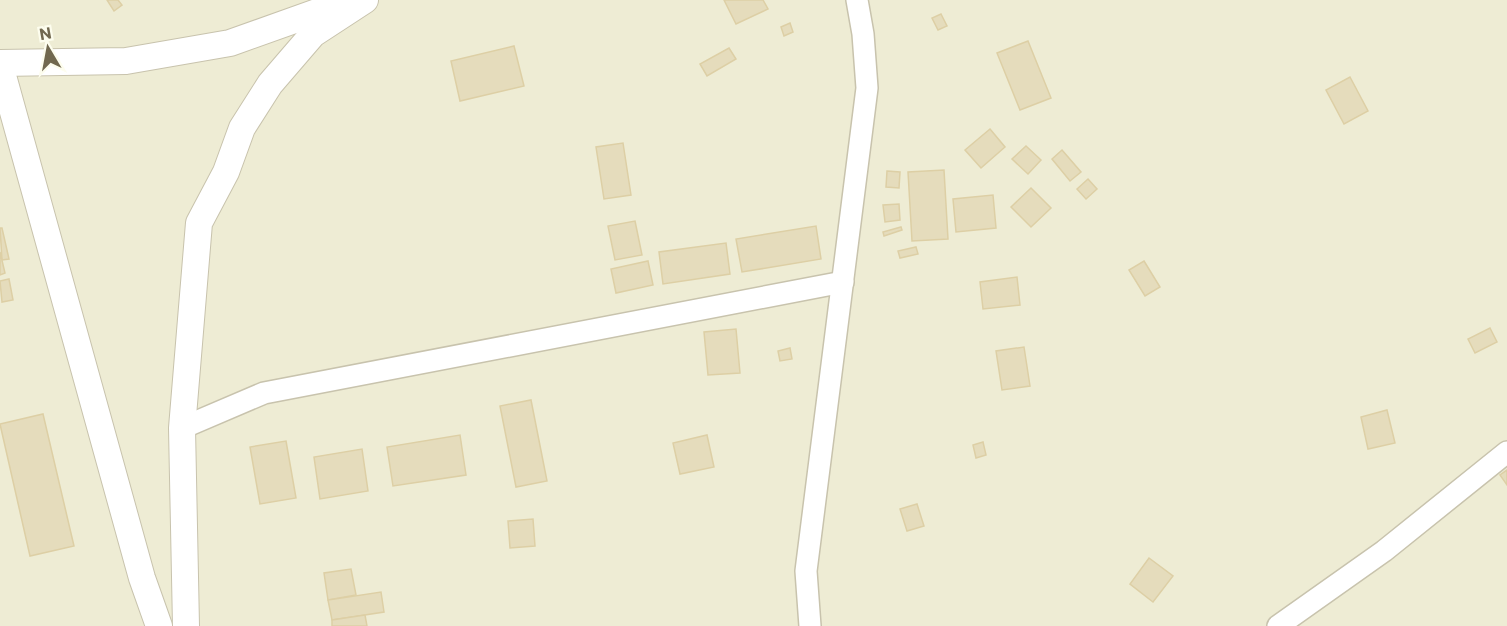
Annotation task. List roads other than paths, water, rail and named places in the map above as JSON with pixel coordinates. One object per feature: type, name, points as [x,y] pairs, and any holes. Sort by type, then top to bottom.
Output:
[{"type":"street","points":[[159,626],[142,578],[0,64],[126,61],[230,44],[350,0]]},
{"type":"street","points":[[186,626],[182,428],[199,223],[226,172],[242,128],[270,84],[313,34],[365,0]]},
{"type":"street","points":[[810,626],[806,571],[867,88],[863,34],[857,0]]},
{"type":"street","points":[[182,428],[264,393],[843,282]]},
{"type":"street","points":[[1278,626],[1384,551],[1507,452]]}]
